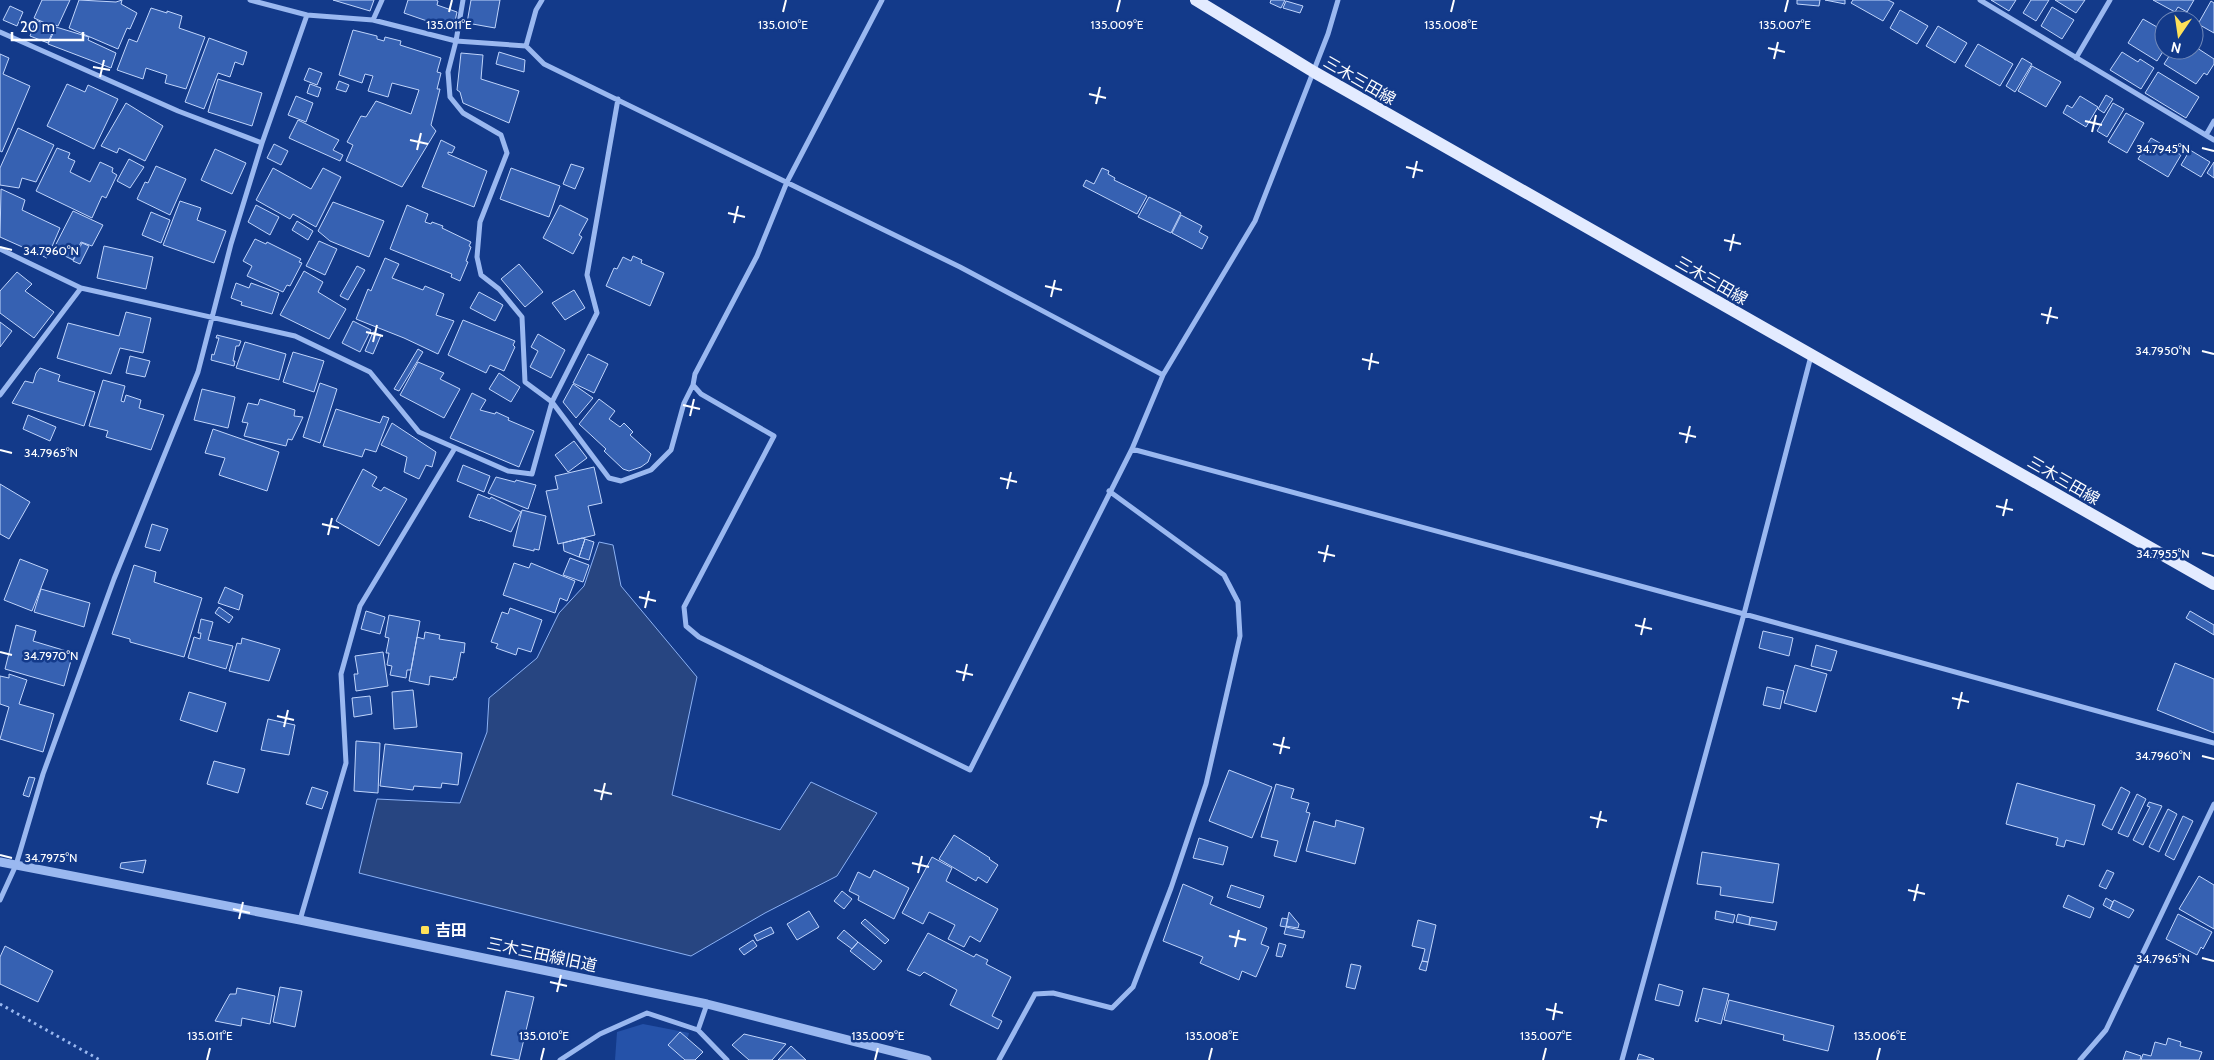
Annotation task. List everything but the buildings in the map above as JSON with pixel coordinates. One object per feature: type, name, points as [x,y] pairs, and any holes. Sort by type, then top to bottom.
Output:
[{"type":"main road","name":"三木三田線","points":[[1196,0],[1314,72],[2214,584]]},
{"type":"street","points":[[250,0],[307,15],[373,20],[456,41],[526,46],[544,64],[960,267],[1163,375]]},
{"type":"street","points":[[373,20],[382,0]]},
{"type":"street","points":[[463,0],[456,41],[448,72],[450,98],[463,113],[501,135],[507,154],[480,222],[476,257],[481,275],[499,289],[522,317],[525,382],[552,402],[608,478],[621,481],[650,470],[670,450],[684,403],[693,385],[695,374],[757,256],[787,182],[882,0]]},
{"type":"street","points":[[526,46],[536,10],[542,0]]},
{"type":"street","points":[[693,385],[701,394],[774,436],[684,607],[686,626],[700,637],[970,770],[1132,449],[1163,375],[1255,221],[1314,72],[1338,0]]},
{"type":"street","points":[[1980,0],[2214,140]]},
{"type":"street","points":[[2076,58],[2110,0]]},
{"type":"street","points":[[0,900],[16,865],[44,774],[114,579],[198,372],[231,244],[262,143],[307,15]]},
{"type":"street","points":[[0,32],[178,111],[262,143]]},
{"type":"street","points":[[0,248],[80,288],[211,319],[295,336],[370,372],[419,432],[508,471],[532,474],[552,402],[597,313],[587,275],[618,99]]},
{"type":"street","points":[[2206,136],[2214,121]]},
{"type":"street","points":[[0,395],[80,288]]},
{"type":"street","points":[[1622,1060],[1744,614],[1811,356]]},
{"type":"street","points":[[300,920],[346,763],[341,674],[360,606],[456,448]]},
{"type":"street","points":[[1132,449],[2214,743]]},
{"type":"street","points":[[999,1060],[1035,994],[1053,993],[1112,1008],[1133,987],[1171,888],[1206,784],[1240,636],[1238,602],[1224,575],[1110,491]]},
{"type":"street","points":[[2080,1060],[2106,1030],[2214,804]]},
{"type":"street","name":"三木三田線旧道","points":[[0,862],[300,920],[707,1004],[927,1060]]},
{"type":"street","points":[[698,1030],[707,1004]]},
{"type":"street","points":[[560,1060],[600,1034],[647,1013],[698,1030],[727,1060]]},
{"type":"path","points":[[0,1004],[100,1060]]},
{"type":"shaded area","points":[[599,542],[613,545],[621,586],[697,677],[672,795],[780,830],[811,782],[877,813],[837,876],[765,913],[691,956],[359,873],[377,799],[460,803],[487,732],[489,698],[537,658],[559,613],[584,586]]},
{"type":"shaded area","points":[[643,1024],[689,1033],[682,1060],[615,1060],[617,1032]]},
{"type":"place","name":"吉田","points":[[425,930]]}]
